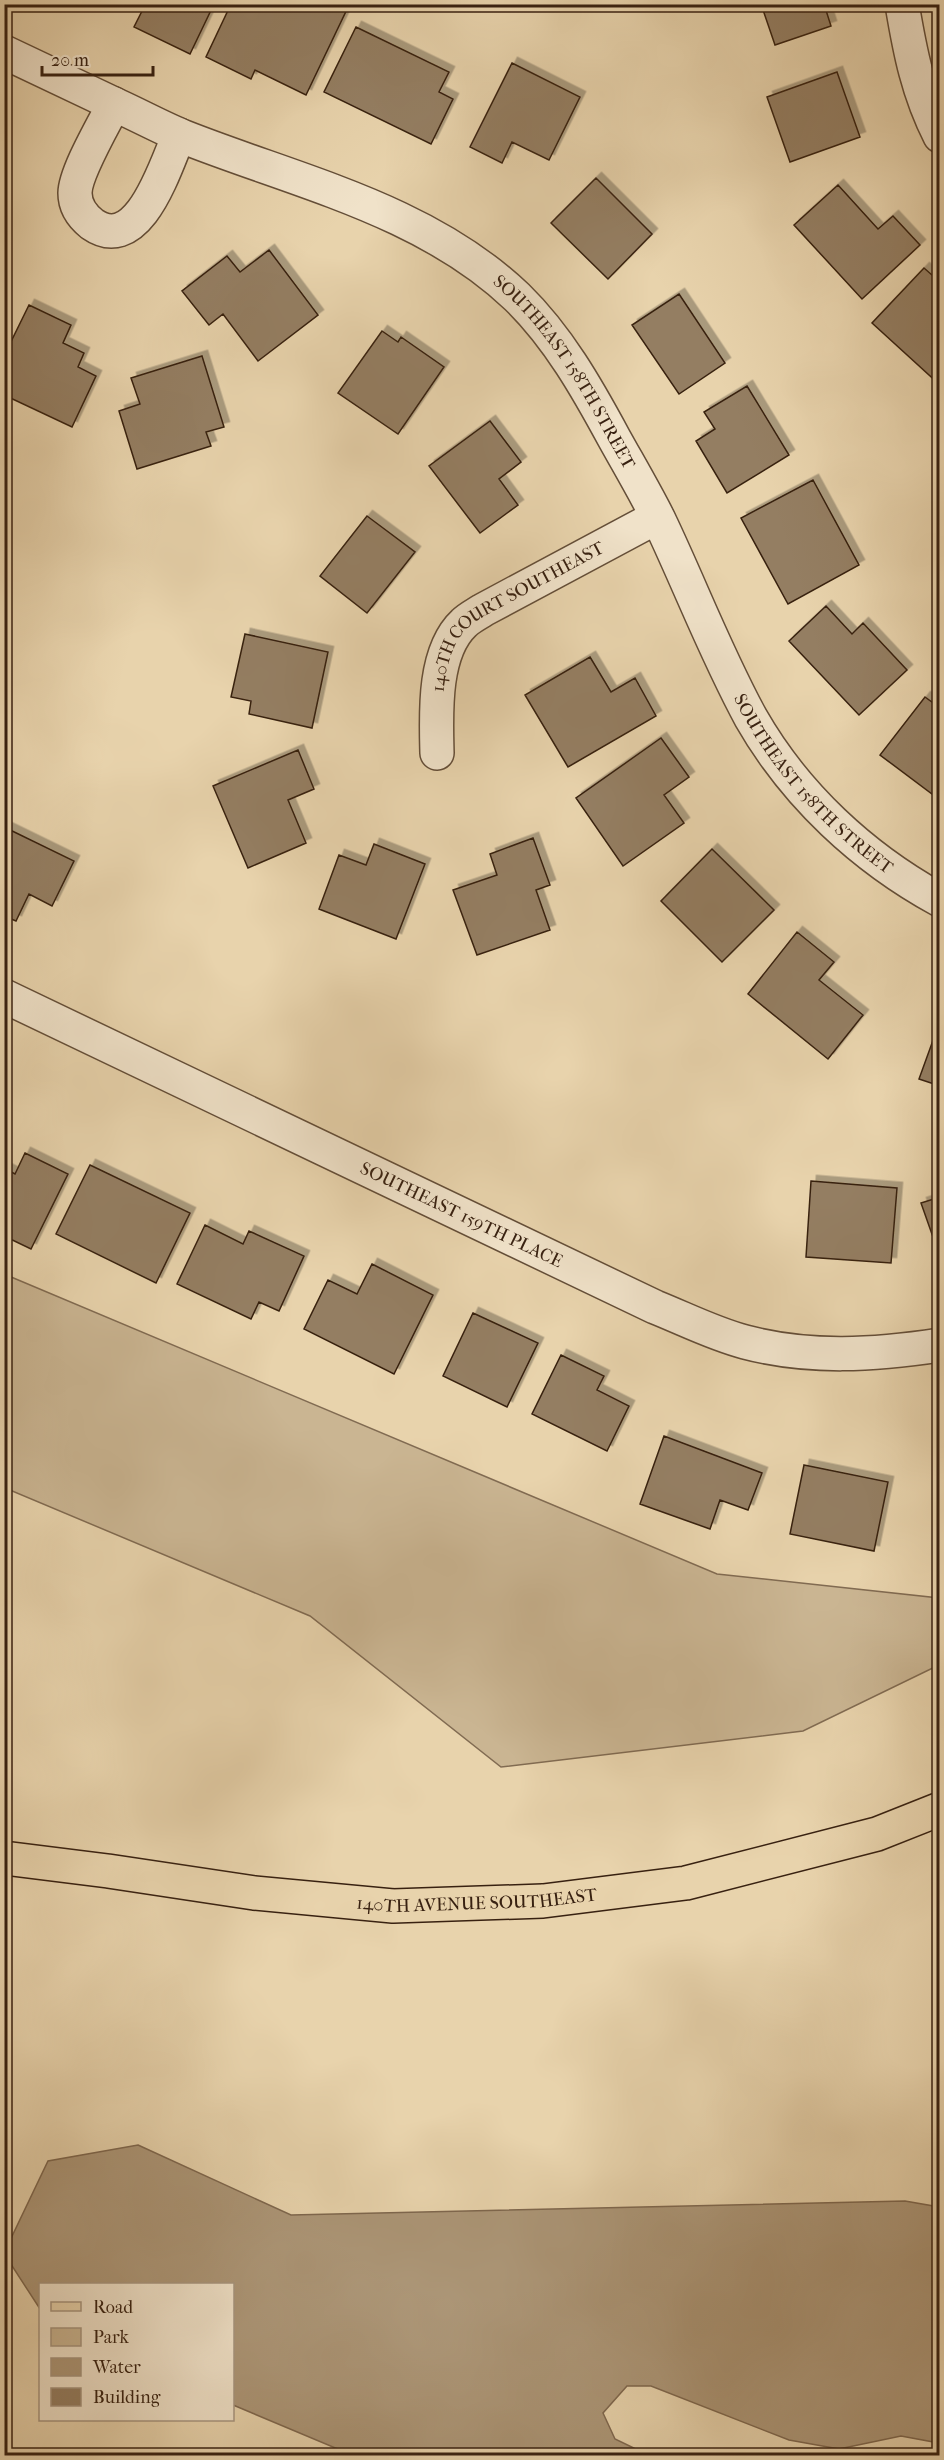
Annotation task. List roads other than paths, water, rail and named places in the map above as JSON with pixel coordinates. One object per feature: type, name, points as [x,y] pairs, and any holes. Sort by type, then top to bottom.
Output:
[{"type":"main road","name":"140TH AVENUE SOUTHEAST","points":[[4,1858],[254,1893],[393,1906],[543,1901],[686,1883],[877,1834],[939,1809]]},
{"type":"street","points":[[902,4],[911,62],[928,113],[939,136]]},
{"type":"street","name":"SOUTHEAST 158TH STREET","points":[[4,52],[179,135],[347,196],[399,219],[450,246],[477,264],[517,297],[546,330],[576,371],[657,517],[752,720],[786,769],[811,800],[848,836],[903,880],[939,900]]},
{"type":"street","points":[[114,104],[78,178],[75,192],[77,206],[85,218],[97,227],[111,230],[125,228],[137,220],[146,209],[179,135]]},
{"type":"street","name":"140TH COURT SOUTHEAST","points":[[437,753],[436,711],[439,676],[449,645],[462,624],[483,610],[657,517]]},
{"type":"street","name":"SOUTHEAST 159TH PLACE","points":[[4,996],[655,1307],[716,1333],[745,1342],[812,1354],[900,1351],[939,1345]]},
{"type":"water","points":[[138,2145],[291,2215],[905,2201],[939,2207],[939,2443],[901,2436],[839,2449],[789,2440],[651,2386],[627,2386],[603,2413],[615,2439],[644,2453],[674,2455],[352,2455],[234,2405],[234,2283],[39,2283],[39,2307],[5,2255],[5,2251],[48,2161]]}]
